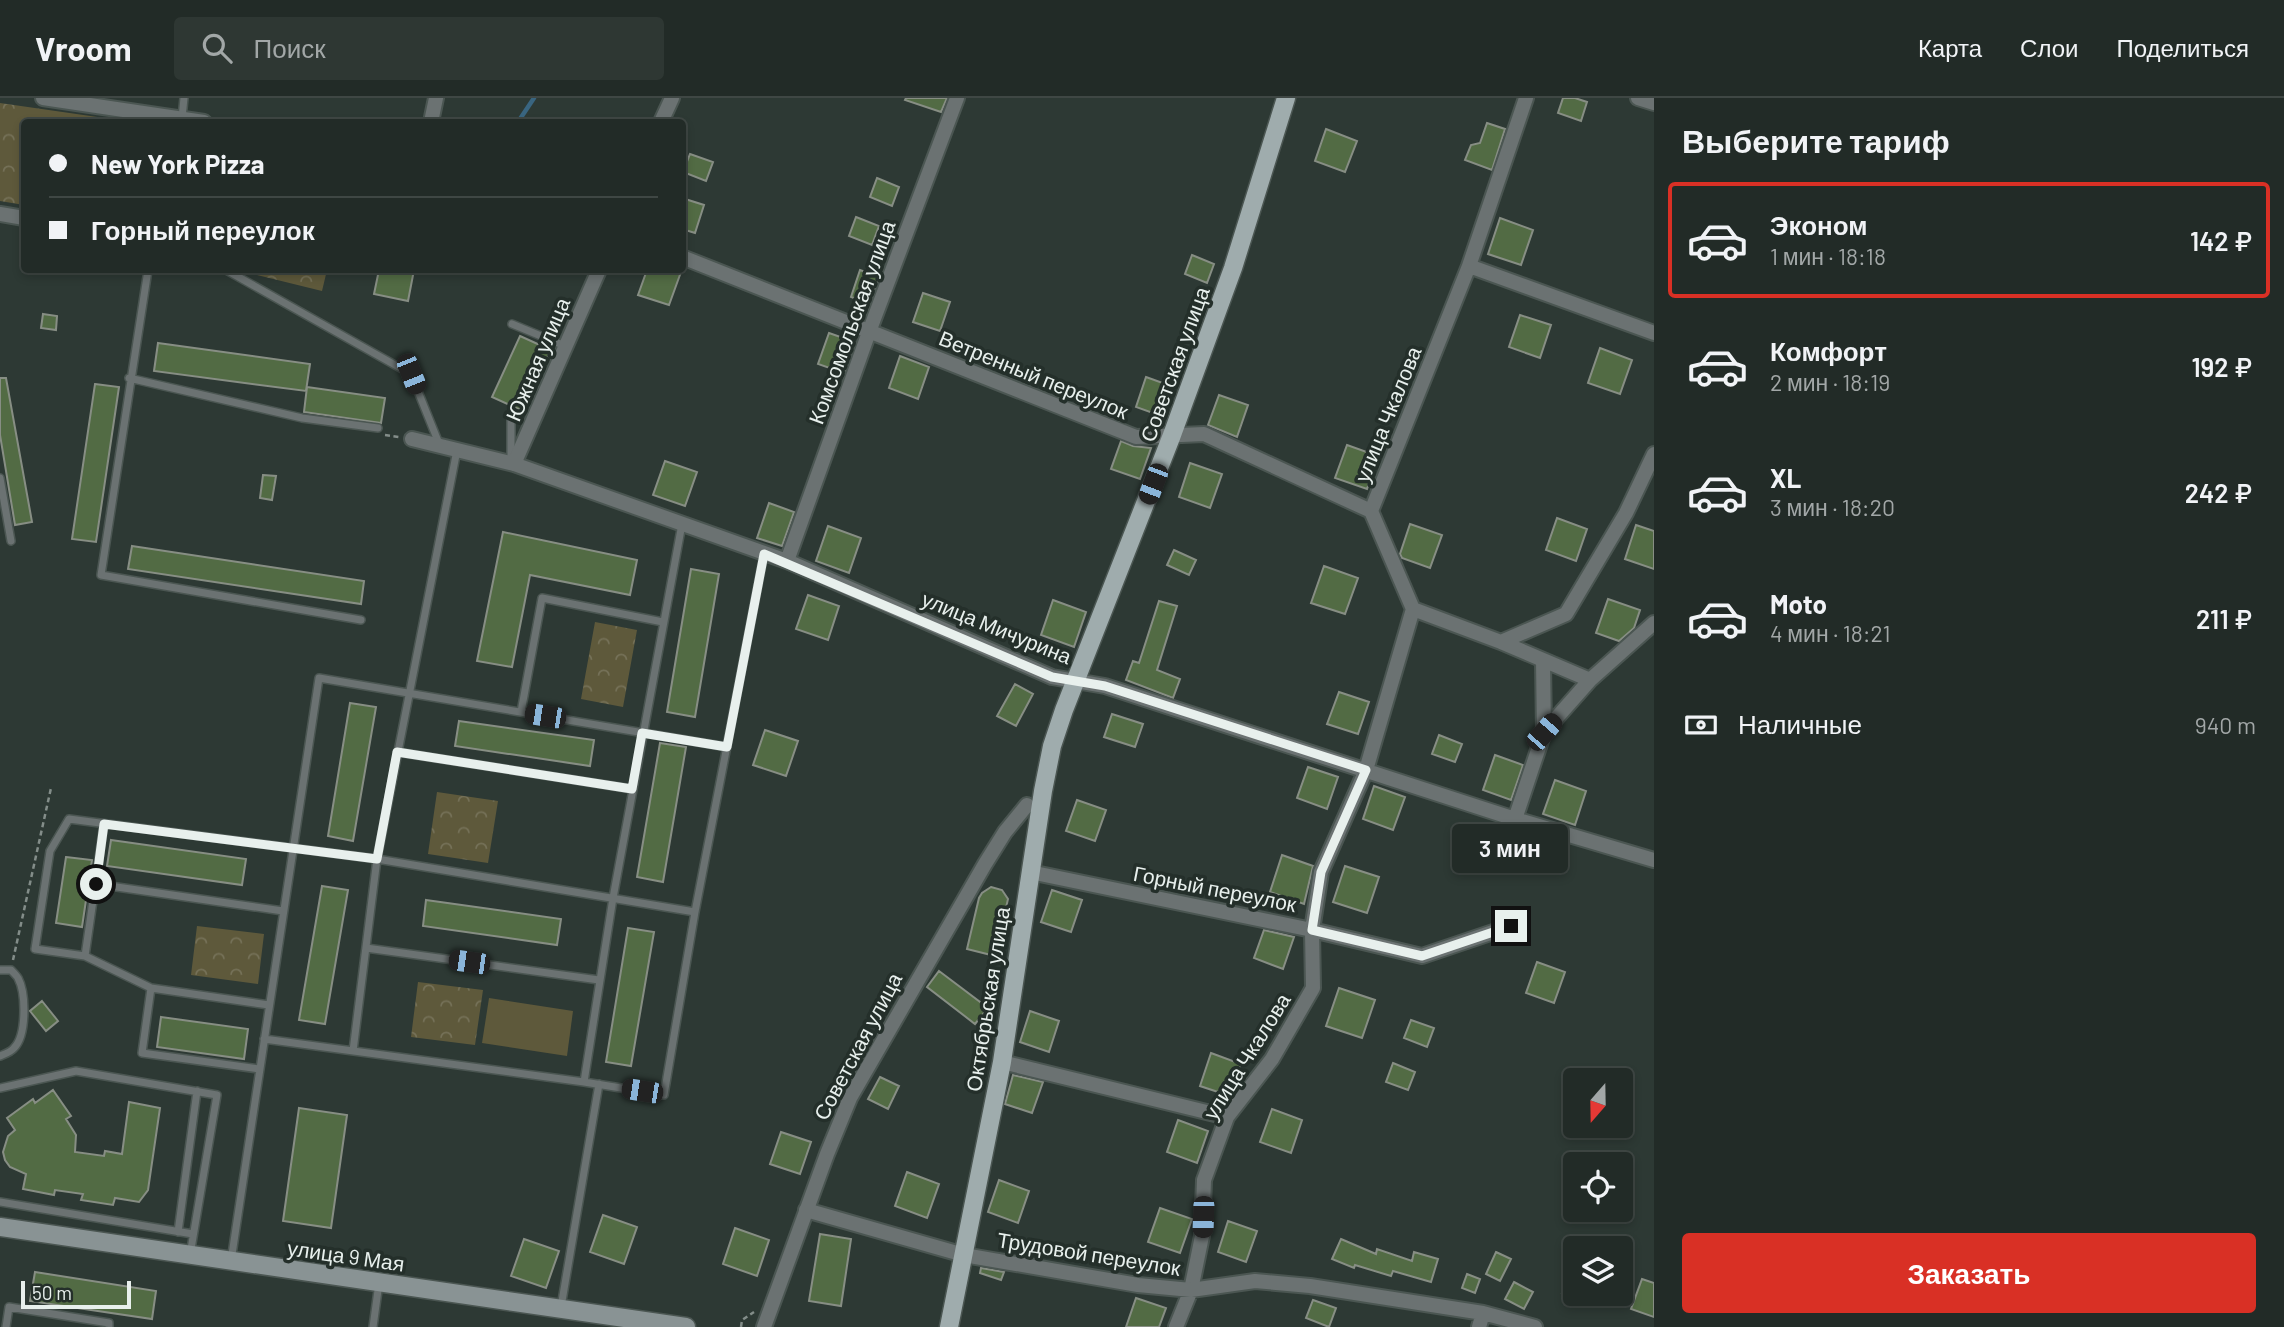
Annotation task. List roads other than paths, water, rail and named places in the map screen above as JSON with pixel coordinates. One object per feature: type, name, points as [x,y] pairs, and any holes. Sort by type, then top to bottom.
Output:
[{"type":"main road","name":"Советская улица","points":[[1076,681],[1172,435],[1233,268],[1286,98]]},
{"type":"main road","name":"Октябрьская улица","points":[[949,1327],[1002,1062],[1052,746],[1076,681]]},
{"type":"main road","name":"улица 9 Мая","points":[[0,1227],[686,1327]]},
{"type":"street","points":[[43,98],[170,119]]},
{"type":"street","points":[[432,119],[436,98]]},
{"type":"street","points":[[662,119],[672,98]]},
{"type":"street","name":"Комсомольская улица","points":[[786,561],[957,98]]},
{"type":"street","name":"улица Чкалова","points":[[1176,1327],[1191,1290],[1202,1236],[1204,1180],[1227,1117],[1272,1059],[1313,988],[1312,930],[1321,872],[1366,770],[1413,609],[1371,511],[1469,266],[1526,98]]},
{"type":"street","points":[[1638,98],[1654,103]]},
{"type":"street","points":[[0,214],[21,218]]},
{"type":"street","name":"Ветренный переулок","points":[[686,259],[1136,437],[1204,434],[1371,511]]},
{"type":"street","points":[[1469,266],[1654,333]]},
{"type":"street","name":"Южная улица","points":[[512,464],[598,273]]},
{"type":"street","name":"улица Мичурина","points":[[412,439],[512,464],[786,561],[1052,677],[1105,686],[1515,819],[1654,860]]},
{"type":"street","points":[[1501,642],[1566,614],[1626,513],[1654,454]]},
{"type":"street","points":[[1413,609],[1501,642],[1590,680]]},
{"type":"street","points":[[1544,732],[1590,680],[1654,623]]},
{"type":"street","points":[[1515,819],[1544,732],[1543,661]]},
{"type":"street","name":"Советская улица","points":[[764,1327],[850,1098],[998,842],[1027,805]]},
{"type":"street","name":"Горный переулок","points":[[1030,873],[1312,930],[1422,956],[1511,926]]},
{"type":"street","points":[[1002,1062],[1227,1117]]},
{"type":"street","name":"Трудовой переулок","points":[[806,1210],[964,1255],[1138,1285],[1191,1290],[1255,1281],[1310,1286],[1481,1320],[1535,1327]]},
{"type":"lane","points":[[182,119],[184,98]]},
{"type":"lane","points":[[147,273],[129,379],[101,575],[361,620]]},
{"type":"lane","points":[[231,273],[411,374],[440,446]]},
{"type":"lane","points":[[512,324],[565,346]]},
{"type":"lane","points":[[129,379],[302,418],[378,428]]},
{"type":"lane","points":[[511,418],[512,464]]},
{"type":"lane","points":[[353,1051],[377,859],[457,450]]},
{"type":"lane","points":[[0,478],[11,541]]},
{"type":"lane","points":[[584,1082],[632,789],[682,524]]},
{"type":"lane","points":[[264,1039],[664,1095],[695,912],[764,554]]},
{"type":"lane","points":[[521,712],[542,598],[663,622]]},
{"type":"lane","points":[[230,1261],[318,678],[727,747]]},
{"type":"lane","points":[[397,752],[632,789]]},
{"type":"lane","points":[[269,1005],[151,988],[85,957],[35,949],[50,851],[69,820],[377,859],[695,912]]},
{"type":"lane","points":[[85,957],[104,824]]},
{"type":"lane","points":[[96,884],[283,911]]},
{"type":"lane","points":[[366,948],[599,980]]},
{"type":"lane","points":[[0,970],[11,970],[18,978],[23,999],[23,1025],[19,1041],[13,1050],[0,1056]]},
{"type":"lane","points":[[151,988],[142,1053],[259,1069]]},
{"type":"lane","points":[[0,1088],[75,1071],[217,1095],[190,1255]]},
{"type":"lane","points":[[561,1309],[599,1084]]},
{"type":"lane","points":[[178,1232],[197,1091]]},
{"type":"lane","points":[[0,1202],[193,1234]]},
{"type":"lane","points":[[373,1327],[380,1283]]},
{"type":"lane","points":[[6,1327],[9,1307],[109,1323],[108,1327]]},
{"type":"waterway","points":[[520,119],[534,98]]}]
